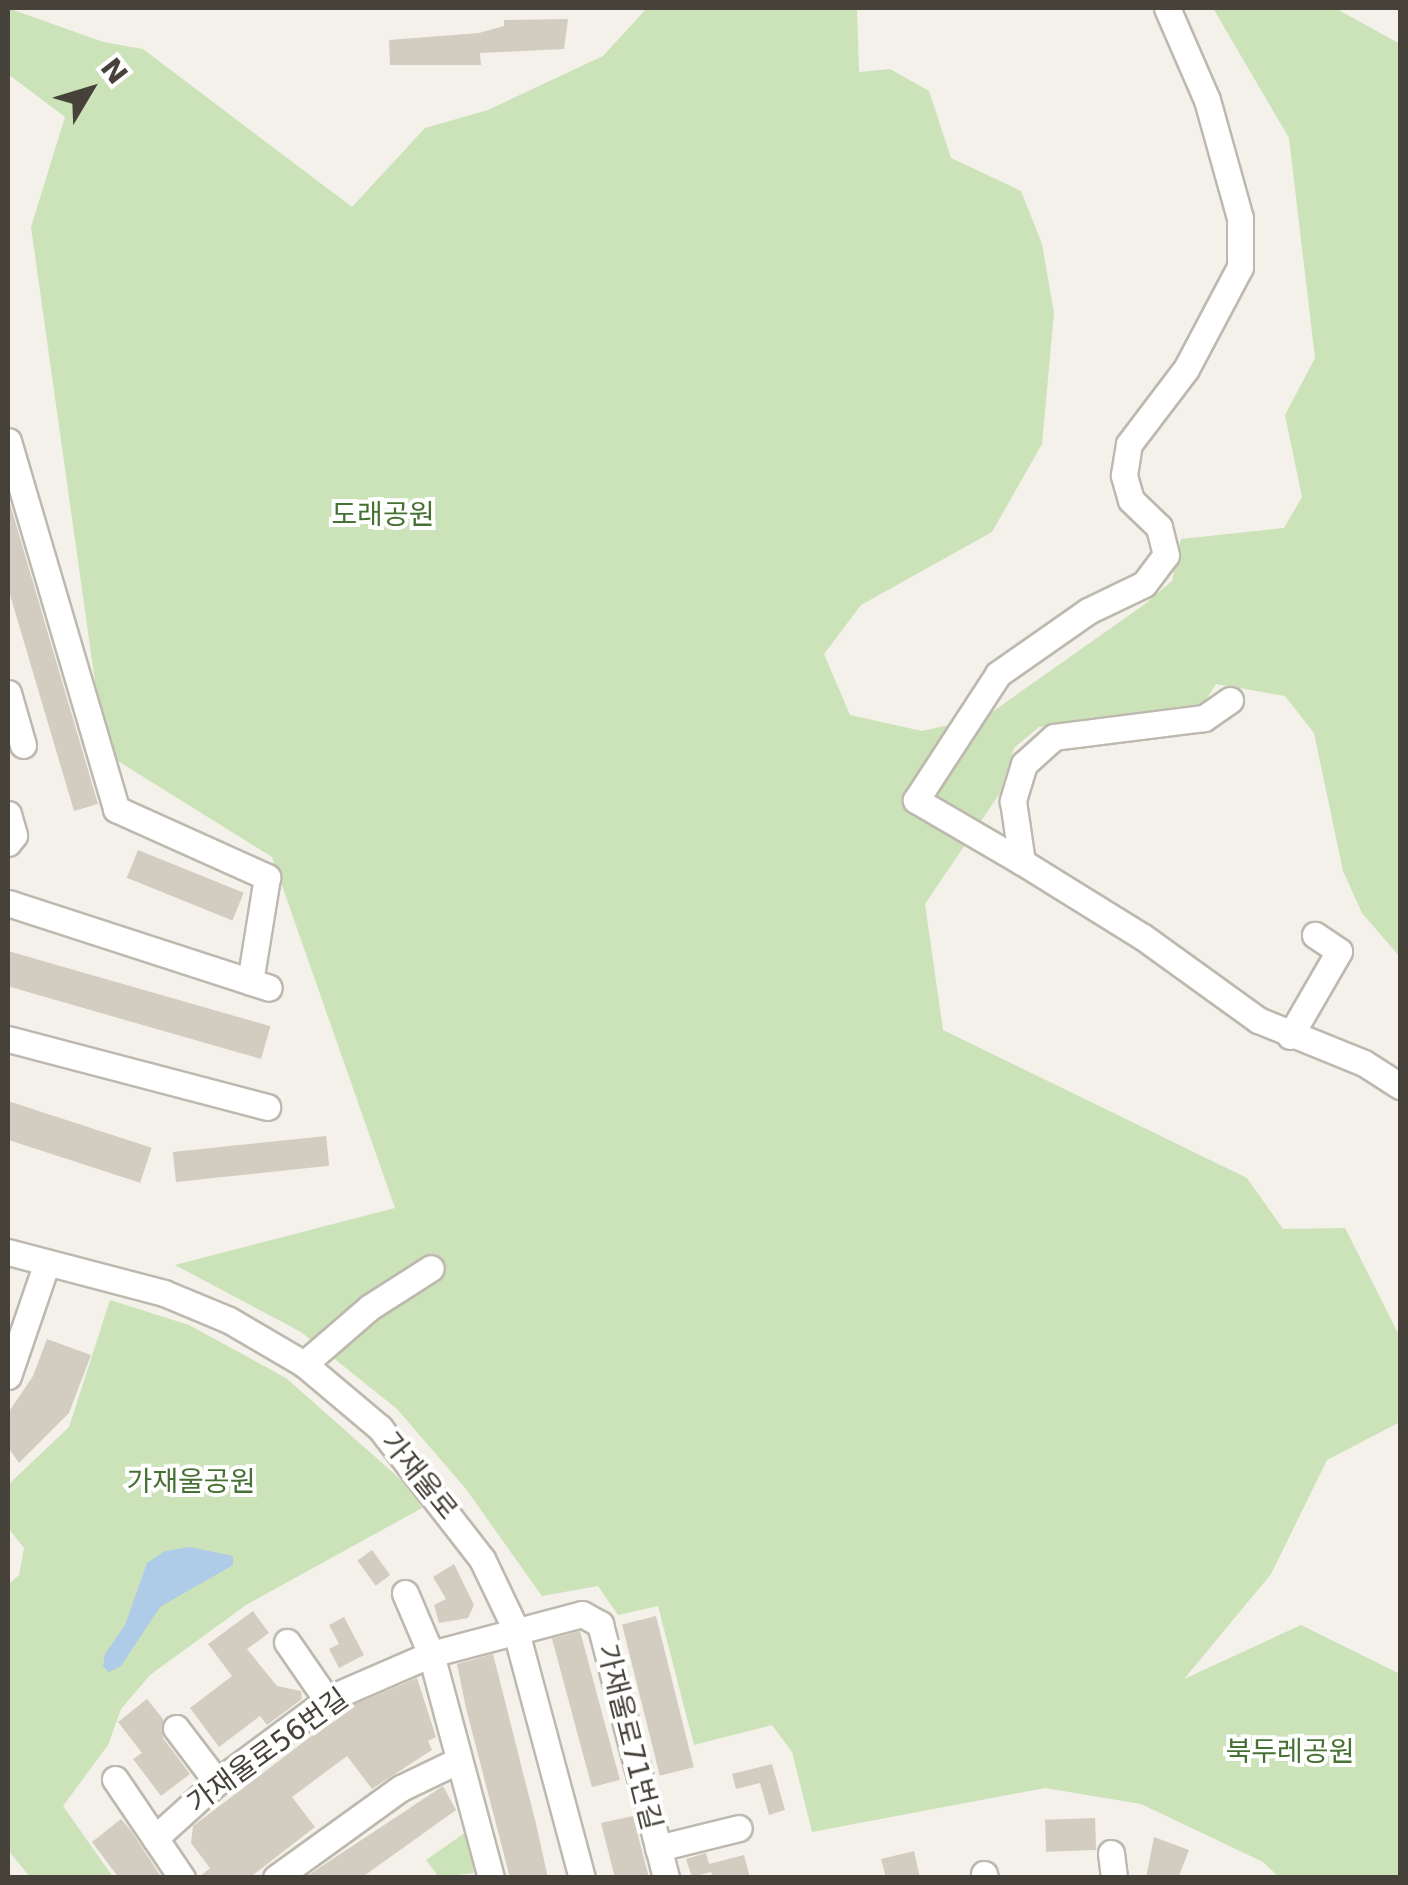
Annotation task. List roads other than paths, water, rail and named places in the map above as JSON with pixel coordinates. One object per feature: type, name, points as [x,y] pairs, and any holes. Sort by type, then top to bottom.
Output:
[{"type":"street","points":[[1167,8],[1207,100],[1226,167],[1240,218],[1240,267],[1227,302],[1186,369],[1129,444],[1124,476],[1131,500],[1159,527],[1166,556],[1144,584],[1088,611],[998,674],[916,800],[1022,862],[1290,1036],[1364,1064],[1400,1086]]},
{"type":"street","points":[[8,440],[116,809],[267,877],[260,985],[8,904]]},
{"type":"street","points":[[8,693],[23,745]]},
{"type":"street","points":[[1022,862],[1014,801],[1024,764],[1054,737],[1204,718],[1230,700]]},
{"type":"street","points":[[8,814],[14,835],[8,844]]},
{"type":"street","points":[[1290,1036],[1338,952],[1315,935]]},
{"type":"street","points":[[8,1039],[267,1107]]},
{"type":"street","name":"가재울로","points":[[8,1252],[164,1293],[304,1364],[380,1428],[440,1498],[482,1559],[515,1628],[582,1878]]},
{"type":"street","points":[[10,1365],[48,1262]]},
{"type":"street","points":[[304,1364],[370,1307],[430,1268]]},
{"type":"street","points":[[404,1593],[431,1654],[488,1876]]},
{"type":"street","name":"가재울로71번길","points":[[515,1628],[582,1614],[600,1624],[666,1878]]},
{"type":"street","name":"가재울로56번길","points":[[155,1838],[217,1782],[327,1700],[431,1654],[515,1628]]},
{"type":"street","points":[[287,1642],[327,1700]]},
{"type":"street","points":[[176,1728],[217,1782]]},
{"type":"street","points":[[276,1878],[401,1788],[459,1760]]},
{"type":"street","points":[[114,1779],[182,1878]]},
{"type":"street","points":[[658,1848],[739,1828]]},
{"type":"water","points":[[190,1547],[233,1556],[233,1565],[160,1607],[121,1666],[109,1672],[103,1666],[105,1654],[125,1625],[147,1563],[165,1551]]},
{"type":"park label","name":"도래공원","points":[[383,515]]},
{"type":"park label","name":"가재울공원","points":[[191,1482]]},
{"type":"park label","name":"북두레공원","points":[[1290,1752]]}]
